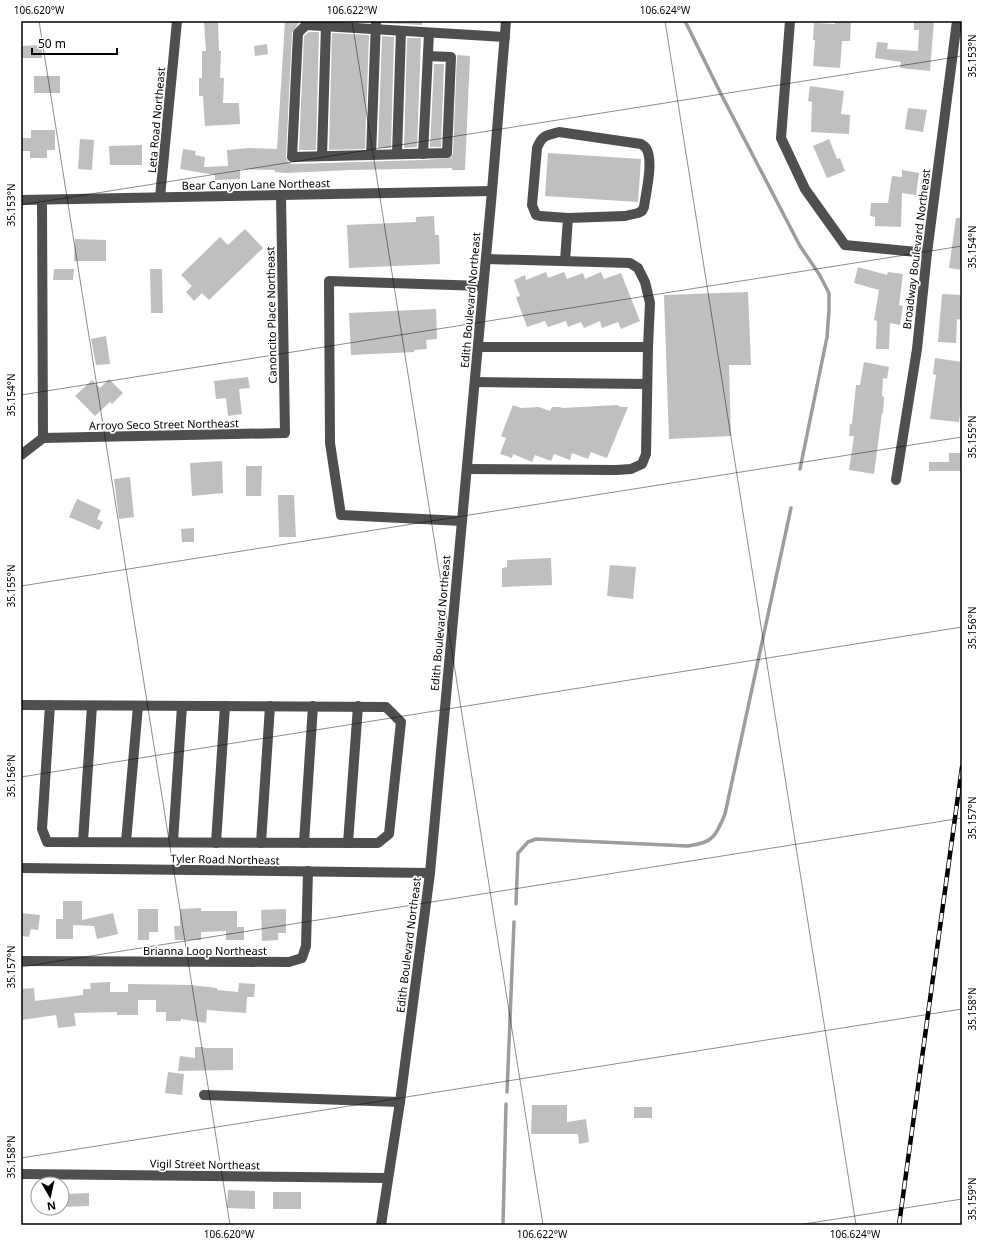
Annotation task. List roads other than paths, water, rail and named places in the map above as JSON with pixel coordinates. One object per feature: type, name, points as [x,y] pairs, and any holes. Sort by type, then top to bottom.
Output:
[{"type":"street","name":"Leta Road Northeast","points":[[160,198],[177,21]]},
{"type":"street","name":"Edith Boulevard Northeast","points":[[381,1225],[400,1102],[430,873],[486,259],[506,21]]},
{"type":"street","points":[[790,21],[781,138],[805,189],[845,245],[927,253]]},
{"type":"street","name":"Broadway Boulevard Northeast","points":[[896,480],[917,349],[927,253],[957,21]]},
{"type":"street","points":[[428,56],[451,57],[447,153],[292,157],[298,33],[306,23],[326,26],[348,24],[376,25],[401,31],[504,37]]},
{"type":"street","points":[[371,155],[376,25]]},
{"type":"street","points":[[322,156],[326,26]]},
{"type":"street","points":[[397,154],[401,31]]},
{"type":"street","points":[[423,154],[429,33]]},
{"type":"street","points":[[559,132],[641,144],[646,148],[649,166],[644,207],[642,211],[625,216],[568,218],[536,215],[532,206],[537,148],[540,141],[546,135],[559,132]]},
{"type":"street","name":"Bear Canyon Lane Northeast","points":[[21,200],[492,191]]},
{"type":"street","name":"Canoncito Place Northeast","points":[[281,195],[285,433]]},
{"type":"street","points":[[21,455],[43,438],[42,200]]},
{"type":"street","points":[[565,261],[568,218]]},
{"type":"street","points":[[467,469],[631,469],[642,464],[646,454],[650,303],[645,282],[638,268],[630,263],[486,259]]},
{"type":"street","points":[[462,521],[341,516],[330,443],[330,281],[483,286]]},
{"type":"street","points":[[478,348],[648,347]]},
{"type":"street","points":[[475,382],[647,384]]},
{"type":"street","name":"Arroyo Seco Street Northeast","points":[[43,438],[285,433]]},
{"type":"street","points":[[21,705],[50,705],[92,706],[358,706],[386,707],[401,722],[389,834],[378,843],[47,842],[42,829],[50,705]]},
{"type":"street","points":[[83,842],[92,706]]},
{"type":"street","points":[[126,842],[138,706]]},
{"type":"street","points":[[173,842],[182,706]]},
{"type":"street","points":[[216,843],[225,706]]},
{"type":"street","points":[[261,843],[270,706]]},
{"type":"street","points":[[304,843],[313,706]]},
{"type":"street","points":[[348,843],[358,706]]},
{"type":"street","name":"Tyler Road Northeast","points":[[21,868],[430,873]]},
{"type":"street","name":"Brianna Loop Northeast","points":[[21,961],[289,962],[302,958],[306,946],[308,872]]},
{"type":"street","points":[[204,1095],[400,1102]]},
{"type":"street","name":"Vigil Street Northeast","points":[[21,1174],[388,1178]]},
{"type":"waterway","points":[[685,21],[800,246],[819,274],[829,293],[827,337],[800,469]]},
{"type":"waterway","points":[[516,904],[518,853],[528,842],[536,839],[688,846],[703,843],[716,833],[725,814],[791,508]]},
{"type":"waterway","points":[[507,1092],[514,922]]},
{"type":"waterway","points":[[503,1225],[506,1104]]},
{"type":"railway","points":[[899,1225],[962,767]]}]
